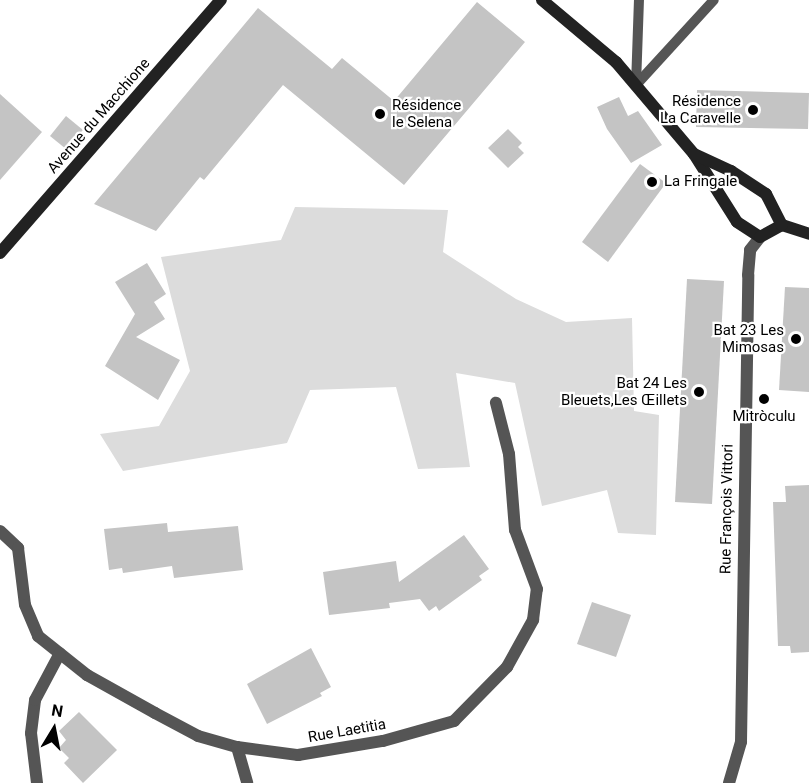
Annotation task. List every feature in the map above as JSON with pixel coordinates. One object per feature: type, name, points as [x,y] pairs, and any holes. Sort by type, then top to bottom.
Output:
[{"type":"main road","name":"Avenue du Macchione","points":[[0,253],[221,0]]},
{"type":"main road","points":[[542,0],[616,62],[694,154],[737,222],[760,237],[782,225]]},
{"type":"main road","points":[[694,154],[731,171],[766,194],[782,225],[809,234]]},
{"type":"street","name":"Rue François Vittori","points":[[729,783],[741,742],[748,286],[750,250],[760,237]]},
{"type":"street","name":"Rue Laetitia","points":[[0,531],[18,548],[25,605],[38,636],[87,675],[198,736],[237,747],[298,755],[382,741],[454,721],[507,667],[533,620],[537,588],[515,530],[509,454],[496,403]]},
{"type":"street","points":[[37,783],[31,733],[35,700],[60,653]]},
{"type":"street","points":[[237,747],[247,783]]},
{"type":"lane","points":[[636,85],[639,0]]},
{"type":"lane","points":[[636,85],[714,0]]},
{"type":"shaded area","points":[[295,207],[448,210],[443,252],[516,299],[566,322],[632,318],[634,411],[659,415],[656,535],[618,533],[607,490],[542,506],[515,383],[456,373],[470,467],[418,469],[396,387],[310,390],[287,443],[123,471],[100,434],[159,426],[190,371],[161,257],[281,240]]},
{"type":"building","points":[[477,2],[525,42],[404,185],[283,85],[204,180],[200,177],[156,231],[94,204],[258,8],[332,69],[342,58],[394,101]]},
{"type":"building","name":"Résidence La Caravelle","points":[[697,90],[809,93],[808,129],[696,127]]},
{"type":"building","points":[[0,94],[42,132],[0,180]]},
{"type":"building","points":[[619,97],[628,116],[638,111],[662,145],[631,163],[607,129],[597,107]]},
{"type":"building","points":[[66,116],[83,130],[66,149],[50,136]]},
{"type":"building","points":[[508,129],[522,143],[518,147],[524,153],[508,168],[488,148]]},
{"type":"building","points":[[640,164],[666,183],[608,262],[582,242]]},
{"type":"building","points":[[147,263],[166,294],[154,302],[165,319],[136,337],[180,360],[158,400],[105,366],[135,314],[115,282]]},
{"type":"building","name":"Bat 24 Les Bleuets,Les Œillets","points":[[687,279],[724,281],[712,504],[675,502]]},
{"type":"building","name":"Bat 23 Les Mimosas","points":[[785,287],[809,288],[809,392],[779,390]]},
{"type":"building","points":[[809,485],[809,652],[791,653],[790,646],[778,646],[773,502],[786,502],[785,486]]},
{"type":"building","points":[[167,523],[168,532],[238,526],[243,570],[174,578],[172,566],[123,573],[122,568],[109,570],[104,529]]},
{"type":"building","points":[[464,535],[489,569],[479,576],[482,580],[439,611],[436,606],[429,611],[420,599],[389,603],[390,608],[329,615],[323,572],[396,561],[399,582]]},
{"type":"building","points":[[592,602],[631,615],[616,657],[577,644]]},
{"type":"building","points":[[311,648],[331,687],[320,693],[322,696],[267,724],[247,684]]},
{"type":"building","points":[[79,712],[117,750],[83,783],[64,763],[69,758],[59,748],[66,740],[59,731]]},
{"type":"place","name":"Résidence La Caravelle","points":[[753,110]]},
{"type":"place","name":"Résidence le Selena","points":[[380,114]]},
{"type":"place","name":"La Fringale","points":[[652,182]]},
{"type":"place","name":"Bat 23 Les Mimosas","points":[[796,339]]},
{"type":"place","name":"Bat 24 Les Bleuets,Les Œillets","points":[[699,392]]},
{"type":"place","name":"Mitròculu","points":[[764,399]]}]
